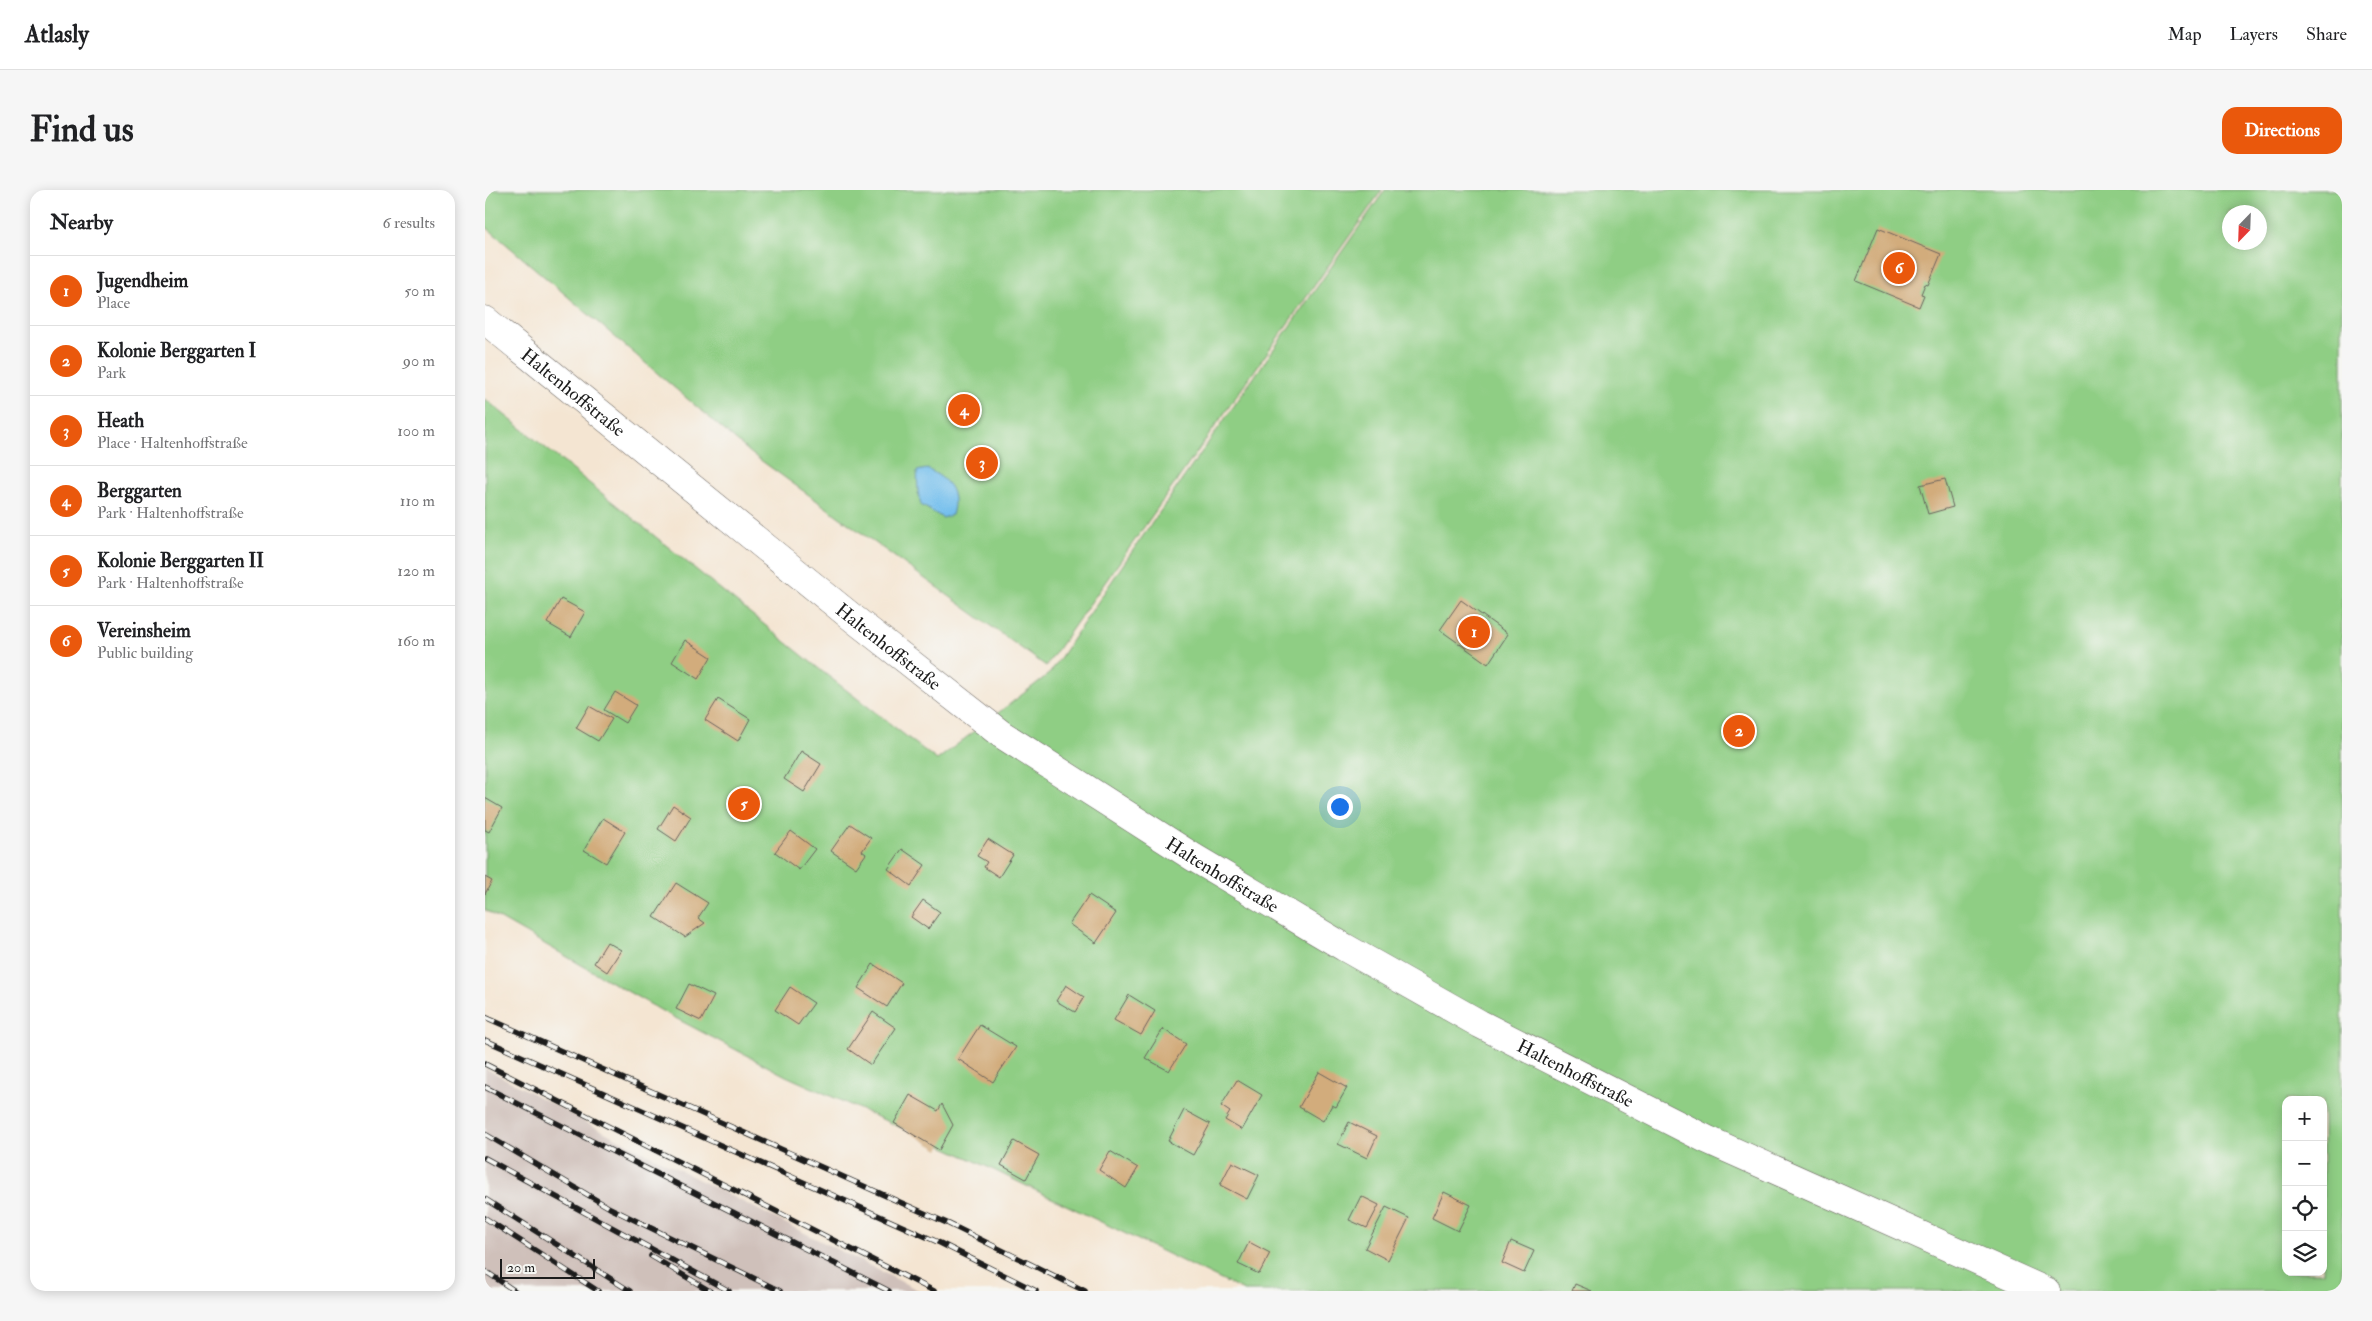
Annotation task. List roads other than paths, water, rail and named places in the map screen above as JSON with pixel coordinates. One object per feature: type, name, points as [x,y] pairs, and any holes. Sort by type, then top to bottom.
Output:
[{"type":"street","name":"Haltenhoffstraße","points":[[485,320],[846,613],[1001,734],[1193,857],[1480,1024],[1706,1139],[2046,1291]]},
{"type":"water","points":[[927,469],[941,477],[950,487],[954,499],[952,515],[943,518],[921,505],[917,471]]},
{"type":"railway","points":[[485,1017],[949,1224],[1085,1291]]},
{"type":"railway","points":[[485,1040],[940,1243],[1036,1291]]},
{"type":"railway","points":[[485,1064],[934,1291]]},
{"type":"railway","points":[[485,1087],[889,1291]]},
{"type":"railway","points":[[485,1134],[610,1208],[780,1291]]},
{"type":"railway","points":[[485,1158],[729,1291]]},
{"type":"railway","points":[[485,1199],[630,1291]]},
{"type":"railway","points":[[485,1218],[598,1291]]},
{"type":"railway","points":[[651,1256],[710,1291]]},
{"type":"railway","points":[[485,1271],[515,1291]]},
{"type":"place","name":"Vereinsheim","points":[[1899,268]]},
{"type":"place","name":"Berggarten","points":[[964,410]]},
{"type":"place","name":"Heath","points":[[982,463]]},
{"type":"place","name":"Jugendheim","points":[[1474,632]]},
{"type":"place","name":"Kolonie Berggarten I","points":[[1739,731]]},
{"type":"place","name":"Kolonie Berggarten II","points":[[744,804]]}]
